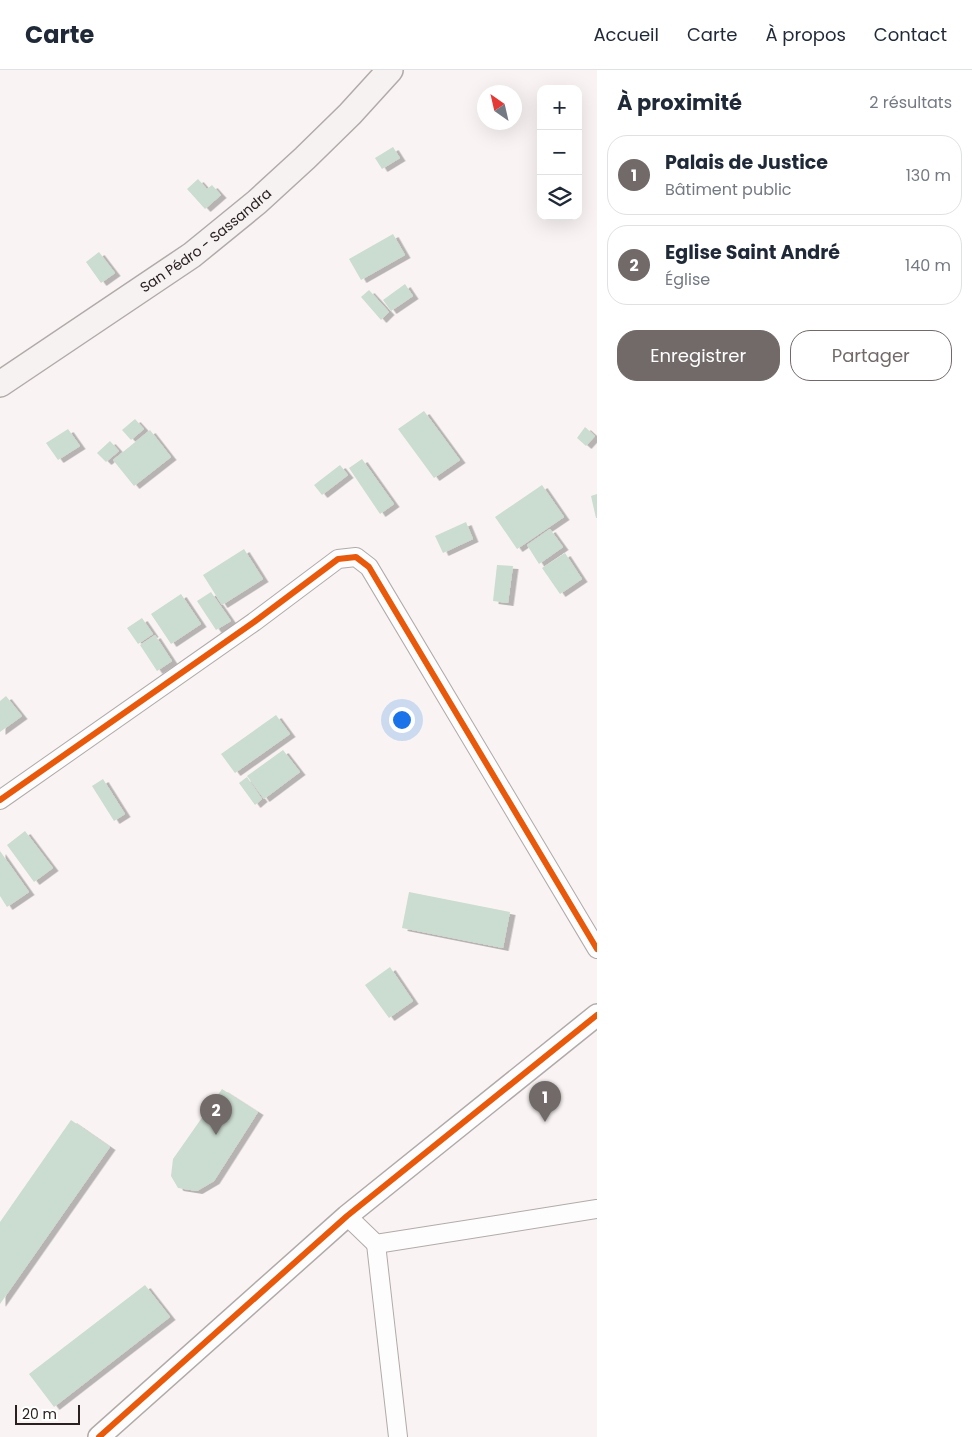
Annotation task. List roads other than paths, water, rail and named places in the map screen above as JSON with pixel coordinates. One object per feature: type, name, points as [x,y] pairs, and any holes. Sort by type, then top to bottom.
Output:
[{"type":"main road","name":"San Pédro - Sassandra","points":[[0,384],[192,255],[257,202],[305,158],[350,114],[390,70]]},
{"type":"street","points":[[0,800],[246,627],[338,559],[356,557],[369,566],[597,949]]},
{"type":"street","points":[[99,1437],[347,1216],[597,1015]]},
{"type":"street","points":[[376,1244],[597,1209]]},
{"type":"street","points":[[347,1216],[376,1244],[398,1437]]},
{"type":"place","name":"Palais de Justice","points":[[545,1122]]},
{"type":"place","name":"Eglise Saint André","points":[[216,1135]]}]
